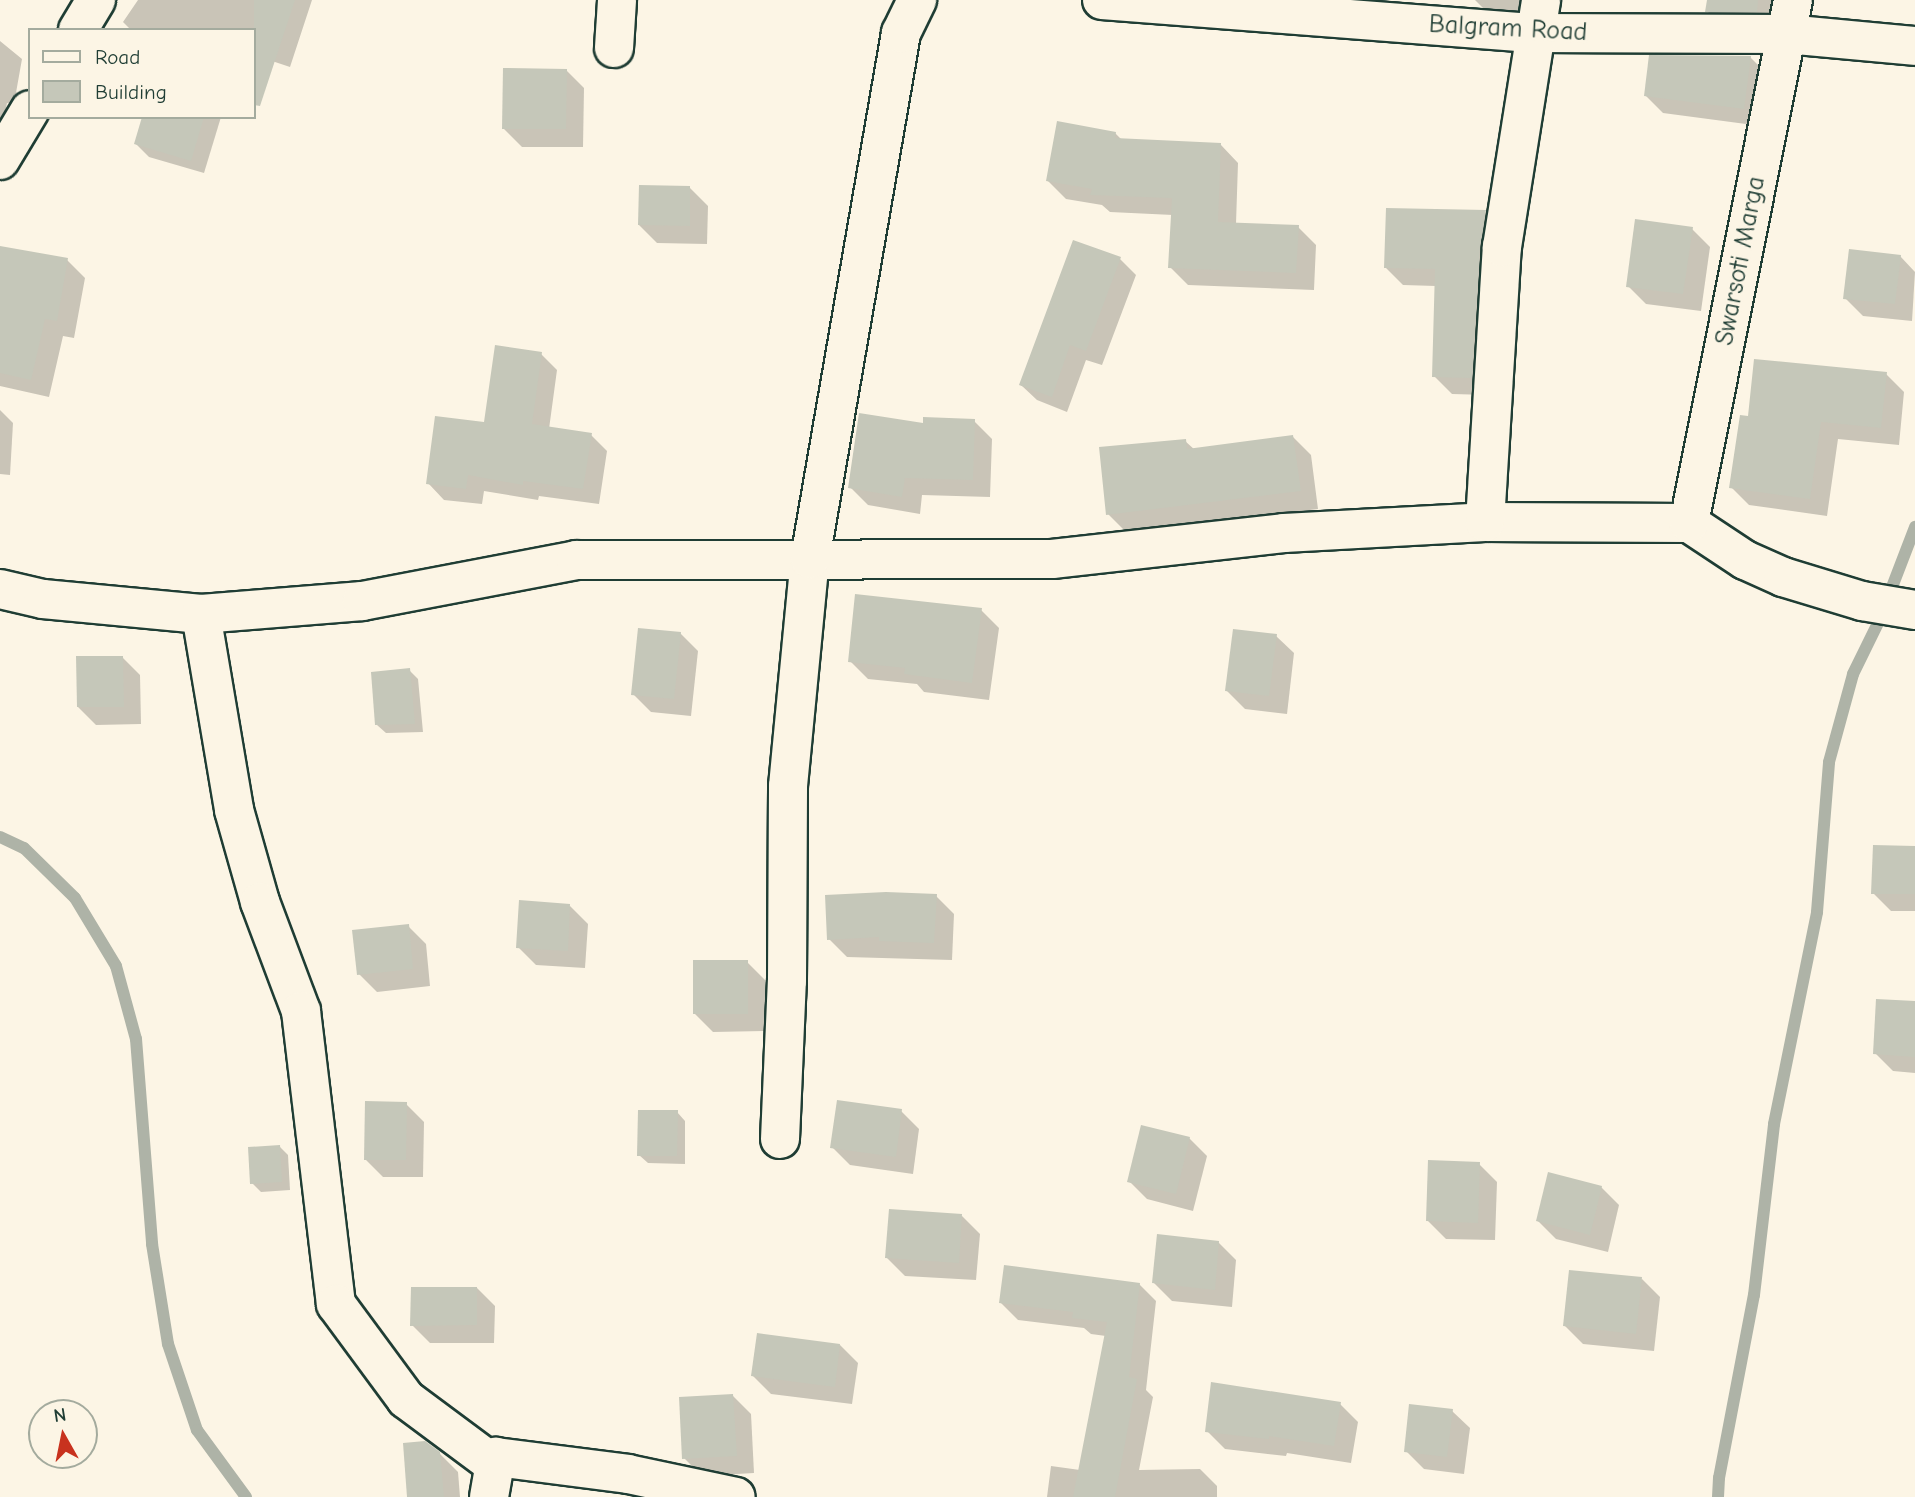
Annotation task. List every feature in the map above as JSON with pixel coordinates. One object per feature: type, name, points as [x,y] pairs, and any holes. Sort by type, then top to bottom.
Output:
[{"type":"street","points":[[79,28],[96,0]]},
{"type":"street","points":[[614,48],[617,0]]},
{"type":"street","points":[[780,1139],[788,981],[788,786],[810,559],[901,33],[917,0]]},
{"type":"street","name":"Balgram Road","points":[[1102,0],[1538,17],[1789,17],[1915,46]]},
{"type":"street","points":[[1485,522],[1502,247],[1538,17]]},
{"type":"street","name":"Swarsoti Marga","points":[[1689,523],[1789,17]]},
{"type":"street","points":[[0,160],[28,113]]},
{"type":"street","points":[[0,589],[44,599],[201,614],[362,601],[576,560],[1052,559],[1284,533],[1485,522],[1689,523],[1745,560],[1783,577],[1862,601],[1915,610]]},
{"type":"street","points":[[201,614],[234,810],[260,902],[301,1011],[336,1304],[406,1399],[492,1481]]},
{"type":"street","points":[[492,1481],[496,1457],[628,1474],[736,1497]]},
{"type":"building","points":[[254,0],[295,0],[260,106],[256,105]]},
{"type":"building","points":[[1707,0],[1758,0],[1757,12],[1705,12]]},
{"type":"building","points":[[1649,55],[1751,56],[1744,109],[1644,96]]},
{"type":"building","points":[[503,68],[567,69],[566,129],[502,129]]},
{"type":"building","points":[[141,119],[203,119],[191,161],[134,144]]},
{"type":"building","points":[[1057,121],[1116,132],[1115,138],[1221,143],[1218,222],[1299,225],[1296,273],[1168,268],[1172,198],[1090,195],[1092,189],[1046,181]]},
{"type":"building","points":[[639,185],[690,186],[690,226],[638,225]]},
{"type":"building","points":[[1386,208],[1486,210],[1480,246],[1472,378],[1432,377],[1435,269],[1384,268]]},
{"type":"building","points":[[1635,219],[1693,227],[1683,294],[1626,287]]},
{"type":"building","points":[[1073,240],[1121,257],[1086,351],[1070,345],[1052,397],[1019,385]]},
{"type":"building","points":[[0,246],[68,258],[57,321],[45,319],[31,380],[0,373]]},
{"type":"building","points":[[1849,249],[1901,255],[1895,304],[1843,299]]},
{"type":"building","points":[[495,345],[542,352],[532,424],[592,433],[583,489],[523,481],[523,485],[468,475],[466,489],[426,484],[435,416],[484,422]]},
{"type":"building","points":[[1754,359],[1887,372],[1881,428],[1821,422],[1810,499],[1729,488],[1740,415],[1748,416]]},
{"type":"building","points":[[859,413],[923,423],[923,417],[975,419],[973,480],[905,478],[902,497],[848,488]]},
{"type":"building","points":[[1293,435],[1301,491],[1106,515],[1099,447],[1186,439],[1187,449]]},
{"type":"building","points":[[855,594],[982,608],[972,683],[904,674],[905,668],[848,662]]},
{"type":"building","points":[[638,628],[681,632],[674,699],[631,695]]},
{"type":"building","points":[[1233,629],[1277,634],[1269,696],[1225,691]]},
{"type":"building","points":[[76,656],[123,656],[124,707],[77,707]]},
{"type":"building","points":[[410,668],[415,724],[375,725],[371,672]]},
{"type":"building","points":[[1873,845],[1915,846],[1915,894],[1871,894]]},
{"type":"building","points":[[886,892],[937,894],[934,943],[879,941],[879,937],[827,940],[825,895]]},
{"type":"building","points":[[519,900],[570,904],[568,951],[516,948]]},
{"type":"building","points":[[409,924],[413,969],[357,975],[352,930]]},
{"type":"building","points":[[693,960],[748,960],[748,1014],[693,1014]]},
{"type":"building","points":[[1876,999],[1915,1001],[1915,1057],[1873,1054]]},
{"type":"building","points":[[837,1100],[902,1109],[896,1157],[830,1148]]},
{"type":"building","points":[[365,1101],[407,1102],[406,1160],[364,1160]]},
{"type":"building","points":[[638,1110],[678,1110],[677,1156],[637,1156]]},
{"type":"building","points":[[1141,1125],[1190,1137],[1176,1194],[1127,1182]]},
{"type":"building","points":[[280,1145],[282,1182],[250,1184],[248,1147]]},
{"type":"building","points":[[1428,1160],[1480,1162],[1478,1223],[1426,1221]]},
{"type":"building","points":[[1548,1172],[1602,1186],[1590,1235],[1536,1221]]},
{"type":"building","points":[[889,1209],[962,1214],[959,1263],[885,1258]]},
{"type":"building","points":[[1157,1234],[1219,1241],[1215,1290],[1152,1283]]},
{"type":"building","points":[[1004,1265],[1140,1283],[1129,1377],[1137,1379],[1115,1497],[1073,1497],[1107,1322],[1072,1318],[1073,1312],[999,1303]]},
{"type":"building","points":[[1569,1270],[1642,1277],[1636,1334],[1563,1326]]},
{"type":"building","points":[[411,1287],[477,1287],[477,1325],[410,1326]]},
{"type":"building","points":[[757,1333],[840,1344],[835,1387],[751,1376]]},
{"type":"building","points":[[1211,1382],[1341,1402],[1334,1446],[1269,1436],[1269,1439],[1205,1432]]},
{"type":"building","points":[[733,1394],[737,1456],[682,1459],[679,1397]]},
{"type":"building","points":[[1409,1404],[1453,1409],[1447,1457],[1404,1452]]},
{"type":"building","points":[[425,1441],[440,1452],[444,1497],[407,1497],[403,1443]]},
{"type":"waterway","points":[[1718,1497],[1719,1478],[1754,1295],[1774,1124],[1817,912],[1829,762],[1853,674],[1879,621],[1915,527]]},
{"type":"waterway","points":[[0,837],[24,848],[75,898],[116,966],[136,1039],[152,1244],[168,1344],[197,1430],[246,1497]]}]
